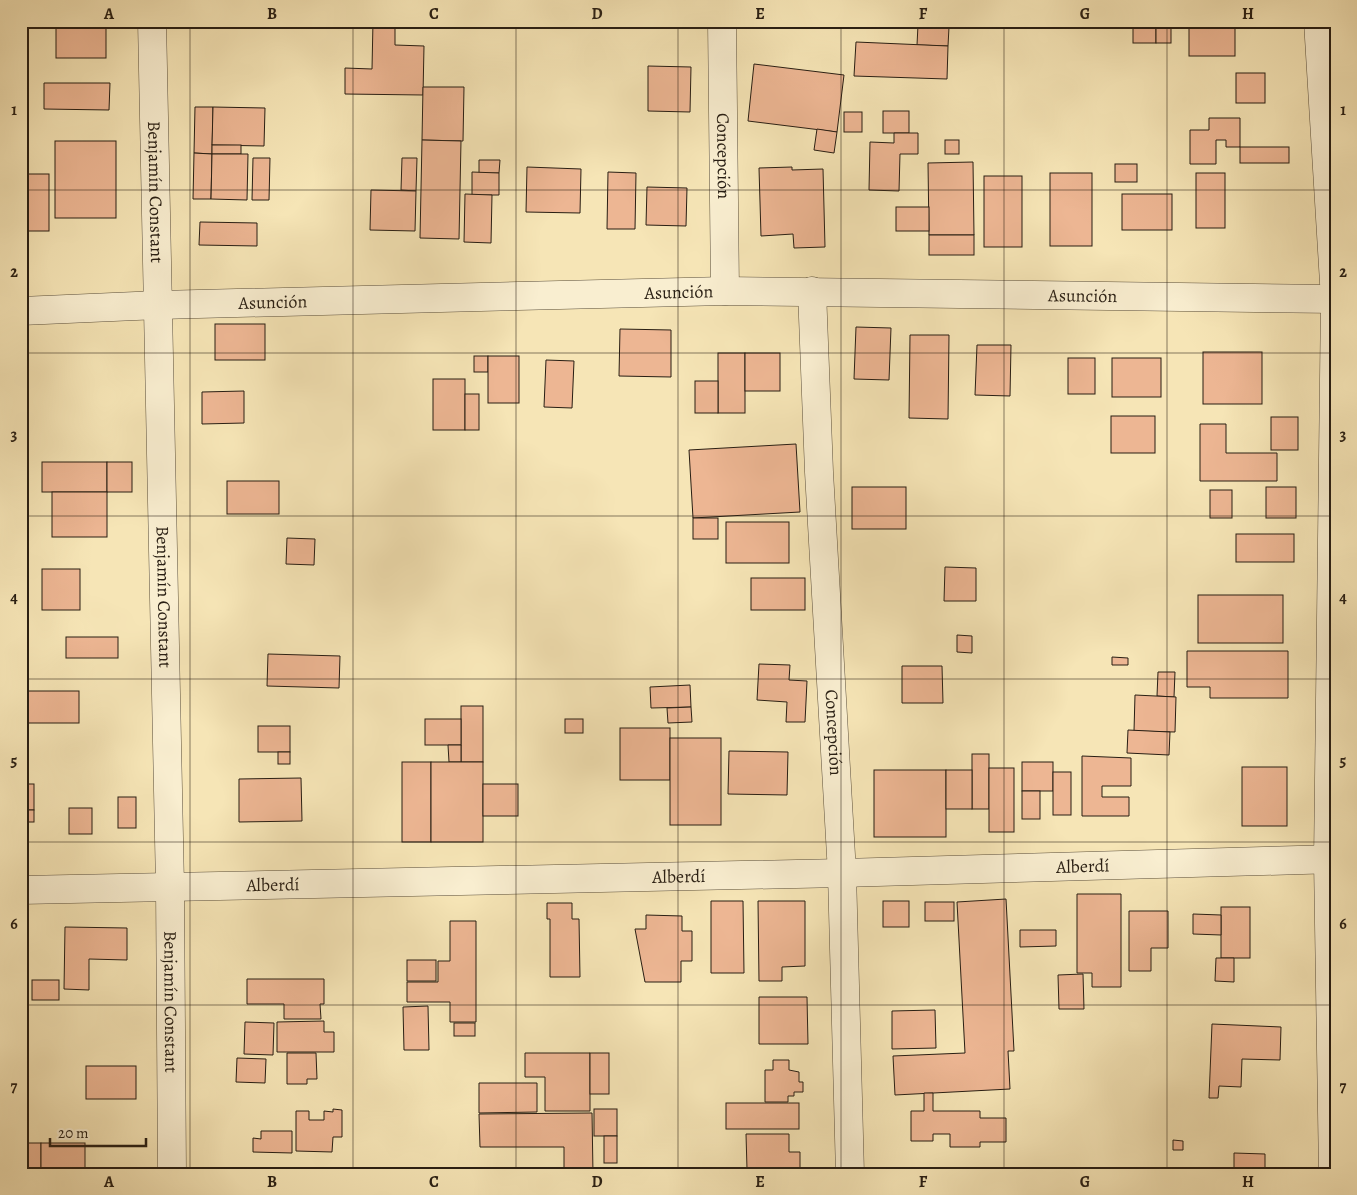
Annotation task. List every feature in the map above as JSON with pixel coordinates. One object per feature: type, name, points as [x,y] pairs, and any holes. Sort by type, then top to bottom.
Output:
[{"type":"street","name":"Benjamín Constant","points":[[152,21],[170,886],[172,1174]]},
{"type":"street","name":"Concepción","points":[[722,21],[725,292]]},
{"type":"street","points":[[1318,21],[1335,299],[1332,859],[1333,1174]]},
{"type":"street","name":"Asunción","points":[[21,311],[159,305],[725,292],[1335,299]]},
{"type":"street","name":"Concepción","points":[[812,292],[819,472],[842,873],[850,1174]]},
{"type":"street","name":"Alberdí","points":[[21,890],[842,873],[1332,859]]},
{"type":"building","points":[[373,21],[395,21],[395,45],[424,46],[423,95],[345,94],[345,68],[372,69]]},
{"type":"building","points":[[461,21],[481,21],[481,27],[461,26]]},
{"type":"building","points":[[1133,21],[1156,21],[1156,43],[1133,43]]},
{"type":"building","points":[[1189,21],[1235,21],[1235,56],[1189,56]]},
{"type":"building","points":[[1156,24],[1171,24],[1171,43],[1156,43]]},
{"type":"building","points":[[56,25],[106,25],[106,58],[56,58]]},
{"type":"building","points":[[918,25],[949,27],[948,46],[917,45]]},
{"type":"building","points":[[856,42],[948,46],[947,79],[854,76]]},
{"type":"building","points":[[754,64],[844,75],[837,132],[748,121]]},
{"type":"building","points":[[648,66],[691,67],[690,112],[648,111]]},
{"type":"building","points":[[1236,73],[1265,73],[1265,103],[1236,103]]},
{"type":"building","points":[[44,83],[110,83],[109,110],[44,109]]},
{"type":"building","points":[[423,87],[464,87],[463,141],[422,140]]},
{"type":"building","points":[[195,107],[213,107],[212,154],[194,153]]},
{"type":"building","points":[[213,107],[265,108],[264,146],[212,145]]},
{"type":"building","points":[[883,111],[909,111],[909,133],[883,133]]},
{"type":"building","points":[[844,112],[862,112],[862,132],[844,132]]},
{"type":"building","points":[[1209,118],[1240,118],[1240,147],[1226,147],[1226,140],[1216,140],[1216,164],[1190,164],[1190,130],[1209,130]]},
{"type":"building","points":[[817,129],[837,132],[834,153],[814,150]]},
{"type":"building","points":[[894,133],[918,133],[918,154],[900,154],[899,191],[869,190],[870,142],[894,143]]},
{"type":"building","points":[[422,140],[461,141],[459,239],[420,238]]},
{"type":"building","points":[[945,140],[959,140],[959,154],[945,154]]},
{"type":"building","points":[[55,141],[116,141],[116,218],[55,218]]},
{"type":"building","points":[[212,145],[241,145],[241,154],[212,154]]},
{"type":"building","points":[[1240,147],[1289,147],[1289,163],[1240,163]]},
{"type":"building","points":[[194,153],[212,154],[211,199],[193,199]]},
{"type":"building","points":[[212,154],[248,154],[247,200],[211,199]]},
{"type":"building","points":[[253,158],[270,158],[269,200],[252,200]]},
{"type":"building","points":[[402,158],[417,158],[416,191],[401,190]]},
{"type":"building","points":[[479,160],[500,160],[499,173],[479,173]]},
{"type":"building","points":[[973,162],[974,235],[929,235],[928,163]]},
{"type":"building","points":[[1115,164],[1137,164],[1137,182],[1115,182]]},
{"type":"building","points":[[527,167],[581,169],[580,213],[526,212]]},
{"type":"building","points":[[792,167],[792,170],[823,169],[825,247],[794,248],[793,234],[761,236],[759,168]]},
{"type":"building","points":[[472,172],[499,173],[499,195],[472,195]]},
{"type":"building","points":[[608,172],[636,173],[635,229],[607,229]]},
{"type":"building","points":[[1050,173],[1092,173],[1092,246],[1050,246]]},
{"type":"building","points":[[1196,173],[1225,173],[1225,228],[1196,228]]},
{"type":"building","points":[[21,174],[49,174],[49,231],[21,231]]},
{"type":"building","points":[[984,176],[1022,176],[1022,247],[984,247]]},
{"type":"building","points":[[647,187],[687,188],[686,226],[646,225]]},
{"type":"building","points":[[371,190],[416,191],[415,231],[370,230]]},
{"type":"building","points":[[465,194],[492,195],[491,243],[464,242]]},
{"type":"building","points":[[1122,194],[1172,194],[1172,230],[1122,230]]},
{"type":"building","points":[[896,207],[929,207],[929,231],[896,231]]},
{"type":"building","points":[[200,222],[257,223],[257,246],[199,245]]},
{"type":"building","points":[[929,235],[974,235],[974,255],[929,255]]},
{"type":"building","points":[[215,324],[265,324],[265,360],[215,360]]},
{"type":"building","points":[[856,327],[891,328],[889,380],[854,379]]},
{"type":"building","points":[[620,329],[671,330],[671,377],[619,376]]},
{"type":"building","points":[[910,335],[949,335],[948,419],[909,418]]},
{"type":"building","points":[[977,345],[1011,345],[1010,396],[975,395]]},
{"type":"building","points":[[1203,352],[1262,352],[1262,404],[1203,404]]},
{"type":"building","points":[[718,353],[745,353],[745,413],[718,413]]},
{"type":"building","points":[[745,353],[780,353],[780,391],[745,391]]},
{"type":"building","points":[[474,356],[488,356],[488,372],[474,372]]},
{"type":"building","points":[[488,356],[519,356],[519,403],[488,403]]},
{"type":"building","points":[[1068,358],[1095,358],[1095,394],[1068,394]]},
{"type":"building","points":[[1112,358],[1161,358],[1161,397],[1112,397]]},
{"type":"building","points":[[546,360],[574,361],[572,408],[544,407]]},
{"type":"building","points":[[433,379],[465,379],[465,430],[433,430]]},
{"type":"building","points":[[695,381],[718,381],[718,413],[695,413]]},
{"type":"building","points":[[244,391],[244,423],[202,424],[202,392]]},
{"type":"building","points":[[465,394],[479,394],[479,430],[465,430]]},
{"type":"building","points":[[1111,416],[1155,416],[1155,453],[1111,453]]},
{"type":"building","points":[[1271,417],[1298,417],[1298,450],[1271,450]]},
{"type":"building","points":[[1200,424],[1226,424],[1226,453],[1277,453],[1277,481],[1200,481]]},
{"type":"building","points":[[796,444],[800,512],[693,518],[689,450]]},
{"type":"building","points":[[42,462],[107,462],[107,492],[42,492]]},
{"type":"building","points":[[107,462],[132,462],[132,492],[107,492]]},
{"type":"building","points":[[227,481],[279,481],[279,514],[227,514]]},
{"type":"building","points":[[852,487],[906,487],[906,529],[852,529]]},
{"type":"building","points":[[1266,487],[1296,487],[1296,518],[1266,518]]},
{"type":"building","points":[[1210,490],[1232,490],[1232,518],[1210,518]]},
{"type":"building","points":[[52,492],[107,492],[107,537],[52,537]]},
{"type":"building","points":[[693,518],[718,518],[718,539],[693,539]]},
{"type":"building","points":[[726,522],[789,522],[789,563],[726,563]]},
{"type":"building","points":[[1236,534],[1294,534],[1294,562],[1236,562]]},
{"type":"building","points":[[287,538],[315,539],[314,565],[286,564]]},
{"type":"building","points":[[945,567],[976,568],[976,601],[944,601]]},
{"type":"building","points":[[42,569],[80,569],[80,610],[42,610]]},
{"type":"building","points":[[751,578],[805,578],[805,610],[751,610]]},
{"type":"building","points":[[1198,595],[1283,595],[1283,643],[1198,643]]},
{"type":"building","points":[[957,635],[972,636],[972,653],[957,652]]},
{"type":"building","points":[[66,637],[118,637],[118,658],[66,658]]},
{"type":"building","points":[[1187,651],[1288,651],[1288,698],[1210,698],[1210,687],[1187,687]]},
{"type":"building","points":[[268,654],[340,656],[339,688],[267,686]]},
{"type":"building","points":[[1112,657],[1128,658],[1128,665],[1112,665]]},
{"type":"building","points":[[759,664],[790,665],[789,680],[807,681],[805,722],[786,722],[787,702],[757,700]]},
{"type":"building","points":[[902,666],[942,666],[943,703],[902,703]]},
{"type":"building","points":[[1158,672],[1175,672],[1174,697],[1157,696]]},
{"type":"building","points":[[690,685],[691,707],[651,708],[650,687]]},
{"type":"building","points":[[21,691],[24,691],[24,707],[21,707]]},
{"type":"building","points":[[24,691],[79,691],[79,723],[24,723]]},
{"type":"building","points":[[1135,695],[1176,697],[1175,732],[1134,731]]},
{"type":"building","points":[[461,706],[483,706],[483,762],[461,762]]},
{"type":"building","points":[[691,707],[692,722],[668,723],[667,708]]},
{"type":"building","points":[[425,719],[461,719],[461,745],[425,745]]},
{"type":"building","points":[[565,719],[583,719],[583,733],[565,733]]},
{"type":"building","points":[[258,726],[290,726],[290,752],[258,752]]},
{"type":"building","points":[[620,728],[670,728],[670,780],[620,780]]},
{"type":"building","points":[[1128,730],[1170,732],[1169,755],[1127,753]]},
{"type":"building","points":[[670,738],[721,738],[721,825],[670,825]]},
{"type":"building","points":[[448,745],[461,745],[461,762],[449,762]]},
{"type":"building","points":[[729,751],[788,752],[787,795],[728,794]]},
{"type":"building","points":[[278,752],[290,752],[290,764],[278,764]]},
{"type":"building","points":[[972,754],[989,754],[989,809],[972,809]]},
{"type":"building","points":[[1082,756],[1131,758],[1131,786],[1102,786],[1102,797],[1129,797],[1129,816],[1082,816]]},
{"type":"building","points":[[402,762],[431,762],[431,842],[402,842]]},
{"type":"building","points":[[431,762],[483,762],[483,842],[431,842]]},
{"type":"building","points":[[1022,762],[1053,762],[1053,791],[1022,791]]},
{"type":"building","points":[[1242,767],[1287,767],[1287,826],[1242,826]]},
{"type":"building","points":[[989,768],[1014,768],[1014,832],[989,832]]},
{"type":"building","points":[[874,770],[946,770],[946,837],[874,837]]},
{"type":"building","points":[[946,770],[972,770],[972,809],[946,809]]},
{"type":"building","points":[[1053,772],[1071,772],[1071,815],[1053,815]]},
{"type":"building","points":[[301,778],[302,821],[239,822],[239,779]]},
{"type":"building","points":[[21,784],[34,784],[34,810],[21,810]]},
{"type":"building","points":[[483,784],[518,784],[518,816],[483,816]]},
{"type":"building","points":[[1022,791],[1040,791],[1040,819],[1022,819]]},
{"type":"building","points":[[118,797],[136,797],[136,828],[118,828]]},
{"type":"building","points":[[69,808],[92,808],[92,834],[69,834]]},
{"type":"building","points":[[21,810],[34,810],[34,822],[21,822]]},
{"type":"building","points":[[1077,894],[1121,894],[1121,987],[1092,987],[1092,973],[1077,973]]},
{"type":"building","points":[[1006,899],[1014,1051],[1008,1051],[1010,1089],[895,1095],[893,1056],[965,1053],[957,902]]},
{"type":"building","points":[[711,901],[743,901],[744,973],[711,973]]},
{"type":"building","points":[[758,901],[805,901],[805,966],[782,967],[782,981],[759,981]]},
{"type":"building","points":[[883,901],[909,901],[909,927],[883,927]]},
{"type":"building","points":[[925,902],[954,902],[954,921],[925,921]]},
{"type":"building","points":[[547,903],[572,903],[572,919],[579,919],[580,977],[550,977],[550,919],[547,919]]},
{"type":"building","points":[[1221,907],[1250,907],[1250,958],[1221,958]]},
{"type":"building","points":[[1129,911],[1168,911],[1168,948],[1151,948],[1151,971],[1129,971]]},
{"type":"building","points":[[1193,914],[1221,915],[1221,935],[1193,934]]},
{"type":"building","points":[[646,915],[682,916],[682,931],[692,931],[692,961],[681,961],[681,982],[645,982],[635,929],[646,929]]},
{"type":"building","points":[[450,921],[476,921],[476,1022],[450,1022],[450,1002],[407,1002],[407,982],[438,982],[438,961],[450,961]]},
{"type":"building","points":[[65,927],[127,928],[127,960],[89,959],[89,990],[64,989]]},
{"type":"building","points":[[1020,930],[1056,930],[1056,946],[1020,947]]},
{"type":"building","points":[[1216,958],[1234,958],[1234,982],[1215,981]]},
{"type":"building","points":[[407,960],[436,960],[436,981],[407,981]]},
{"type":"building","points":[[1083,974],[1084,1009],[1059,1009],[1058,975]]},
{"type":"building","points":[[247,979],[324,979],[324,1004],[320,1004],[321,1019],[284,1019],[284,1004],[247,1004]]},
{"type":"building","points":[[32,980],[59,980],[59,1000],[32,1000]]},
{"type":"building","points":[[21,989],[28,989],[28,999],[21,999]]},
{"type":"building","points":[[759,997],[807,997],[808,1044],[759,1044]]},
{"type":"building","points":[[428,1006],[429,1050],[404,1050],[403,1007]]},
{"type":"building","points":[[935,1010],[936,1048],[892,1049],[892,1011]]},
{"type":"building","points":[[324,1021],[324,1032],[334,1032],[334,1052],[277,1052],[277,1022]]},
{"type":"building","points":[[245,1022],[274,1023],[273,1055],[244,1054]]},
{"type":"building","points":[[454,1023],[475,1023],[475,1036],[454,1036]]},
{"type":"building","points":[[1212,1024],[1281,1027],[1280,1060],[1242,1059],[1241,1087],[1219,1086],[1218,1098],[1209,1098]]},
{"type":"building","points":[[287,1053],[316,1053],[317,1079],[307,1079],[307,1084],[287,1084]]},
{"type":"building","points":[[525,1053],[590,1053],[590,1111],[545,1111],[545,1077],[525,1077]]},
{"type":"building","points":[[590,1053],[609,1053],[609,1094],[590,1094]]},
{"type":"building","points":[[237,1058],[266,1059],[265,1083],[236,1082]]},
{"type":"building","points":[[773,1060],[789,1060],[789,1070],[799,1072],[799,1082],[803,1082],[803,1092],[794,1092],[794,1096],[788,1096],[788,1102],[765,1102],[765,1070],[773,1070]]},
{"type":"building","points":[[86,1066],[136,1066],[136,1099],[86,1099]]},
{"type":"building","points":[[479,1083],[537,1083],[537,1112],[479,1113]]},
{"type":"building","points":[[924,1093],[933,1093],[933,1111],[980,1111],[980,1118],[1006,1118],[1006,1142],[980,1142],[980,1147],[950,1147],[950,1134],[933,1134],[933,1141],[911,1141],[911,1111],[924,1111]]},
{"type":"building","points":[[726,1103],[799,1103],[799,1129],[726,1129]]},
{"type":"building","points":[[333,1109],[342,1110],[342,1137],[333,1137],[332,1152],[296,1151],[296,1111],[309,1111],[309,1120],[324,1120],[324,1111],[333,1112]]},
{"type":"building","points":[[594,1109],[617,1109],[617,1136],[594,1136]]},
{"type":"building","points":[[592,1113],[593,1174],[564,1174],[564,1147],[480,1147],[479,1114]]},
{"type":"building","points":[[261,1131],[292,1131],[292,1153],[253,1152],[253,1138],[261,1139]]},
{"type":"building","points":[[746,1134],[789,1134],[789,1152],[800,1152],[800,1169],[747,1169]]},
{"type":"building","points":[[604,1136],[617,1136],[617,1163],[604,1163]]},
{"type":"building","points":[[1173,1140],[1183,1141],[1183,1150],[1173,1150]]},
{"type":"building","points":[[21,1143],[41,1143],[41,1174],[21,1174]]},
{"type":"building","points":[[41,1143],[85,1143],[85,1174],[41,1174]]},
{"type":"building","points":[[1234,1153],[1265,1154],[1265,1174],[1234,1174]]},
{"type":"building","points":[[1108,1172],[1153,1172],[1153,1174],[1108,1174]]}]
